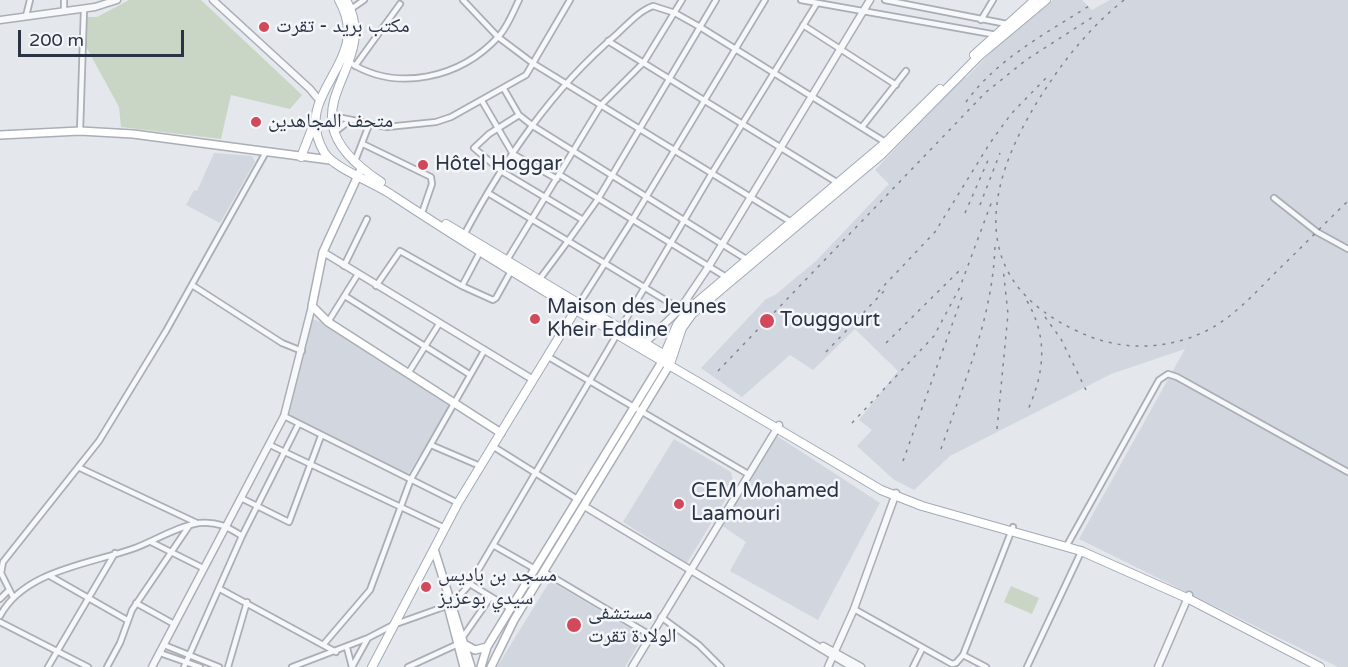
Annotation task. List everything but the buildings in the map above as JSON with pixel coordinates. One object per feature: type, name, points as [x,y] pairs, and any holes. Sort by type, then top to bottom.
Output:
[{"type":"main road","points":[[301,157],[313,126],[319,100],[346,49],[348,28],[339,0]]},
{"type":"main road","points":[[346,0],[351,9],[356,30],[352,64],[332,101],[331,116],[335,132],[358,170],[482,249],[895,495],[1082,549],[1188,596],[1326,667]]},
{"type":"main road","points":[[481,667],[487,646],[634,407],[668,360],[683,315],[885,142],[1035,0]]},
{"type":"main road","points":[[1009,25],[1046,0]]},
{"type":"main road","points":[[491,667],[518,614],[641,411],[682,328],[692,314],[886,151],[997,35]]},
{"type":"main road","points":[[313,126],[321,147],[330,160]]},
{"type":"main road","points":[[0,135],[80,131],[133,134],[330,160],[358,170],[464,235],[482,249]]},
{"type":"main road","points":[[358,170],[323,252],[312,306],[328,322],[501,433]]},
{"type":"main road","points":[[510,265],[539,280],[578,307]]},
{"type":"main road","points":[[372,667],[458,503],[578,307]]},
{"type":"main road","points":[[434,549],[471,667]]},
{"type":"main road","points":[[1188,596],[1320,667]]},
{"type":"main road","points":[[462,642],[475,650],[487,646]]},
{"type":"main road","points":[[462,642],[464,667]]},
{"type":"main road","points":[[366,667],[383,643]]},
{"type":"street","points":[[26,16],[30,0]]},
{"type":"street","points":[[64,0],[64,11]]},
{"type":"street","points":[[0,20],[84,9],[117,0]]},
{"type":"street","points":[[213,0],[310,89],[319,100]]},
{"type":"street","points":[[351,9],[364,0]]},
{"type":"street","points":[[463,0],[498,37],[534,64],[791,222]]},
{"type":"street","points":[[400,4],[352,64],[383,77],[421,78],[451,70],[498,37],[519,0]]},
{"type":"street","points":[[331,116],[369,125],[395,127],[436,122],[482,101],[526,75],[570,0]]},
{"type":"street","points":[[376,286],[400,251],[462,286],[493,300],[496,298],[533,219],[601,105],[644,62],[682,0]]},
{"type":"street","points":[[539,280],[598,199],[716,0]]},
{"type":"street","points":[[578,307],[705,102],[765,0]]},
{"type":"street","points":[[801,0],[997,35]]},
{"type":"street","points":[[643,345],[680,309],[709,266],[870,0]]},
{"type":"street","points":[[885,0],[1009,25]]},
{"type":"street","points":[[981,20],[993,0]]},
{"type":"street","points":[[292,667],[304,665],[347,648],[393,625],[450,604],[470,584],[712,172],[817,3]]},
{"type":"street","points":[[464,235],[501,171],[564,83],[608,41],[650,7],[675,13],[700,27],[885,142]]},
{"type":"street","points":[[80,131],[84,9]]},
{"type":"street","points":[[802,25],[896,85]]},
{"type":"street","points":[[608,41],[838,183]]},
{"type":"street","points":[[862,127],[906,71]]},
{"type":"street","points":[[504,89],[519,115],[533,126],[746,259]]},
{"type":"street","points":[[482,101],[513,154],[633,219],[726,277]]},
{"type":"street","points":[[519,115],[474,147],[501,171],[583,220]]},
{"type":"street","points":[[335,132],[349,121]]},
{"type":"street","points":[[358,170],[369,125]]},
{"type":"street","points":[[363,144],[430,177],[432,184],[423,210]]},
{"type":"street","points":[[13,597],[1,573],[3,562],[80,468],[99,441],[192,285],[266,152]]},
{"type":"street","points":[[488,193],[680,309]]},
{"type":"street","points":[[1274,198],[1317,232],[1348,249]]},
{"type":"street","points":[[344,266],[367,219]]},
{"type":"street","points":[[462,286],[482,249]]},
{"type":"street","points":[[323,252],[532,379]]},
{"type":"street","points":[[328,322],[358,274]]},
{"type":"street","points":[[192,285],[282,343],[302,351]]},
{"type":"street","points":[[345,296],[469,374]]},
{"type":"street","points":[[152,667],[284,416],[312,306]]},
{"type":"street","points":[[409,372],[439,324]]},
{"type":"street","points":[[323,645],[370,590],[411,479],[484,351]]},
{"type":"street","points":[[547,356],[748,474]]},
{"type":"street","points":[[1067,544],[1159,380],[1168,374],[1348,472]]},
{"type":"street","points":[[284,416],[458,503]]},
{"type":"street","points":[[185,665],[242,536],[298,425]]},
{"type":"street","points":[[632,667],[689,569],[778,426]]},
{"type":"street","points":[[241,498],[289,522],[321,436]]},
{"type":"street","points":[[430,444],[481,467]]},
{"type":"street","points":[[270,446],[445,528]]},
{"type":"street","points":[[494,447],[577,499]]},
{"type":"street","points":[[80,468],[198,523],[225,525],[242,536]]},
{"type":"street","points":[[828,667],[854,609],[895,495]]},
{"type":"street","points":[[584,506],[852,667]]},
{"type":"street","points":[[0,616],[13,597],[50,576],[151,542],[198,523]]},
{"type":"street","points":[[107,667],[120,643],[127,620],[136,603],[189,526]]},
{"type":"street","points":[[854,609],[922,649],[953,664],[963,655],[1012,529]]},
{"type":"street","points":[[151,542],[203,568]]},
{"type":"street","points":[[493,544],[535,569]]},
{"type":"street","points":[[1027,667],[1082,549]]},
{"type":"street","points":[[48,667],[116,553]]},
{"type":"street","points":[[544,572],[651,635]]},
{"type":"street","points":[[50,576],[87,600],[127,620]]},
{"type":"street","points":[[470,584],[518,614]]},
{"type":"street","points":[[220,589],[248,602],[336,652]]},
{"type":"street","points":[[0,598],[9,590]]},
{"type":"street","points":[[1158,667],[1188,596]]},
{"type":"street","points":[[408,667],[462,642],[490,597]]},
{"type":"street","points":[[228,667],[248,602]]},
{"type":"street","points":[[136,603],[174,624]]},
{"type":"street","points":[[661,617],[699,645],[721,667]]},
{"type":"street","points":[[0,622],[88,667]]},
{"type":"street","points":[[370,637],[383,643]]},
{"type":"street","points":[[352,667],[370,637]]},
{"type":"street","points":[[164,645],[219,667]]},
{"type":"street","points":[[347,648],[352,667]]},
{"type":"street","points":[[913,667],[922,649]]},
{"type":"street","points":[[160,653],[185,665],[200,667]]},
{"type":"street","points":[[833,654],[861,667]]},
{"type":"street","points":[[963,655],[986,667]]},
{"type":"shaded area","points":[[1053,0],[1082,0],[1092,10],[1110,0],[1348,0],[1348,667],[1338,667],[1079,539],[1185,349],[1111,374],[950,456],[914,490],[893,479],[857,446],[872,430],[859,420],[898,371],[855,329],[813,370],[790,355],[742,397],[701,368],[766,299],[775,295],[816,261],[889,184],[875,170],[962,78],[967,77],[1001,42]]},
{"type":"shaded area","points":[[214,153],[252,156],[255,162],[220,223],[186,205],[194,190],[197,191]]},
{"type":"shaded area","points":[[310,318],[321,322],[450,406],[407,476],[302,426],[286,413]]},
{"type":"shaded area","points":[[777,436],[880,503],[818,620],[730,571],[746,542],[721,525]]},
{"type":"shaded area","name":"CEM Mohamed Laamouri","points":[[674,439],[731,472],[734,485],[687,563],[623,522]]},
{"type":"shaded area","name":"مستشفى الولادة تقرت","points":[[550,581],[643,636],[625,667],[497,667]]},
{"type":"green space","points":[[129,0],[201,0],[302,95],[290,109],[231,95],[221,139],[121,127],[119,107],[84,43],[83,17],[97,17]]},
{"type":"green space","points":[[1011,586],[1039,598],[1032,614],[1004,602]]},
{"type":"railway","points":[[1124,0],[1088,34],[1057,72],[1020,132],[1006,165],[998,198],[996,229],[1002,258],[1017,286],[1042,310],[1077,331],[1108,342],[1140,346],[1173,343],[1188,338],[1204,332],[1234,313],[1348,201]]},
{"type":"railway","points":[[966,102],[978,87],[1007,60],[1089,6]]},
{"type":"railway","points":[[718,371],[985,93],[1026,60],[1096,15]]},
{"type":"railway","points":[[878,292],[935,232],[990,143],[1011,114],[1046,78]]},
{"type":"railway","points":[[980,205],[1000,153]]},
{"type":"railway","points":[[965,213],[989,158]]},
{"type":"railway","points":[[852,423],[934,336],[960,287],[992,201]]},
{"type":"railway","points":[[941,449],[983,324],[993,272],[995,245]]},
{"type":"railway","points":[[886,343],[963,267]]},
{"type":"railway","points":[[997,429],[1008,314],[1003,268]]},
{"type":"railway","points":[[826,352],[886,289]]},
{"type":"railway","points":[[903,461],[962,297]]},
{"type":"railway","points":[[1027,301],[1039,329],[1042,356],[1037,384],[1027,412]]},
{"type":"railway","points":[[1045,317],[1061,339],[1086,390]]},
{"type":"place","name":"مكتب بريد - تقرت","points":[[264,27]]},
{"type":"place","name":"متحف المجاهدين","points":[[256,122]]},
{"type":"place","name":"Hôtel Hoggar","points":[[423,165]]},
{"type":"place","name":"Maison des Jeunes Kheir Eddine","points":[[535,319]]},
{"type":"place","name":"Touggourt","points":[[767,321]]},
{"type":"place","name":"CEM Mohamed Laamouri","points":[[679,504]]},
{"type":"place","name":"مسجد بن باديس سيدي بوعزيز","points":[[426,587]]},
{"type":"place","name":"مستشفى الولادة تقرت","points":[[574,625]]}]
